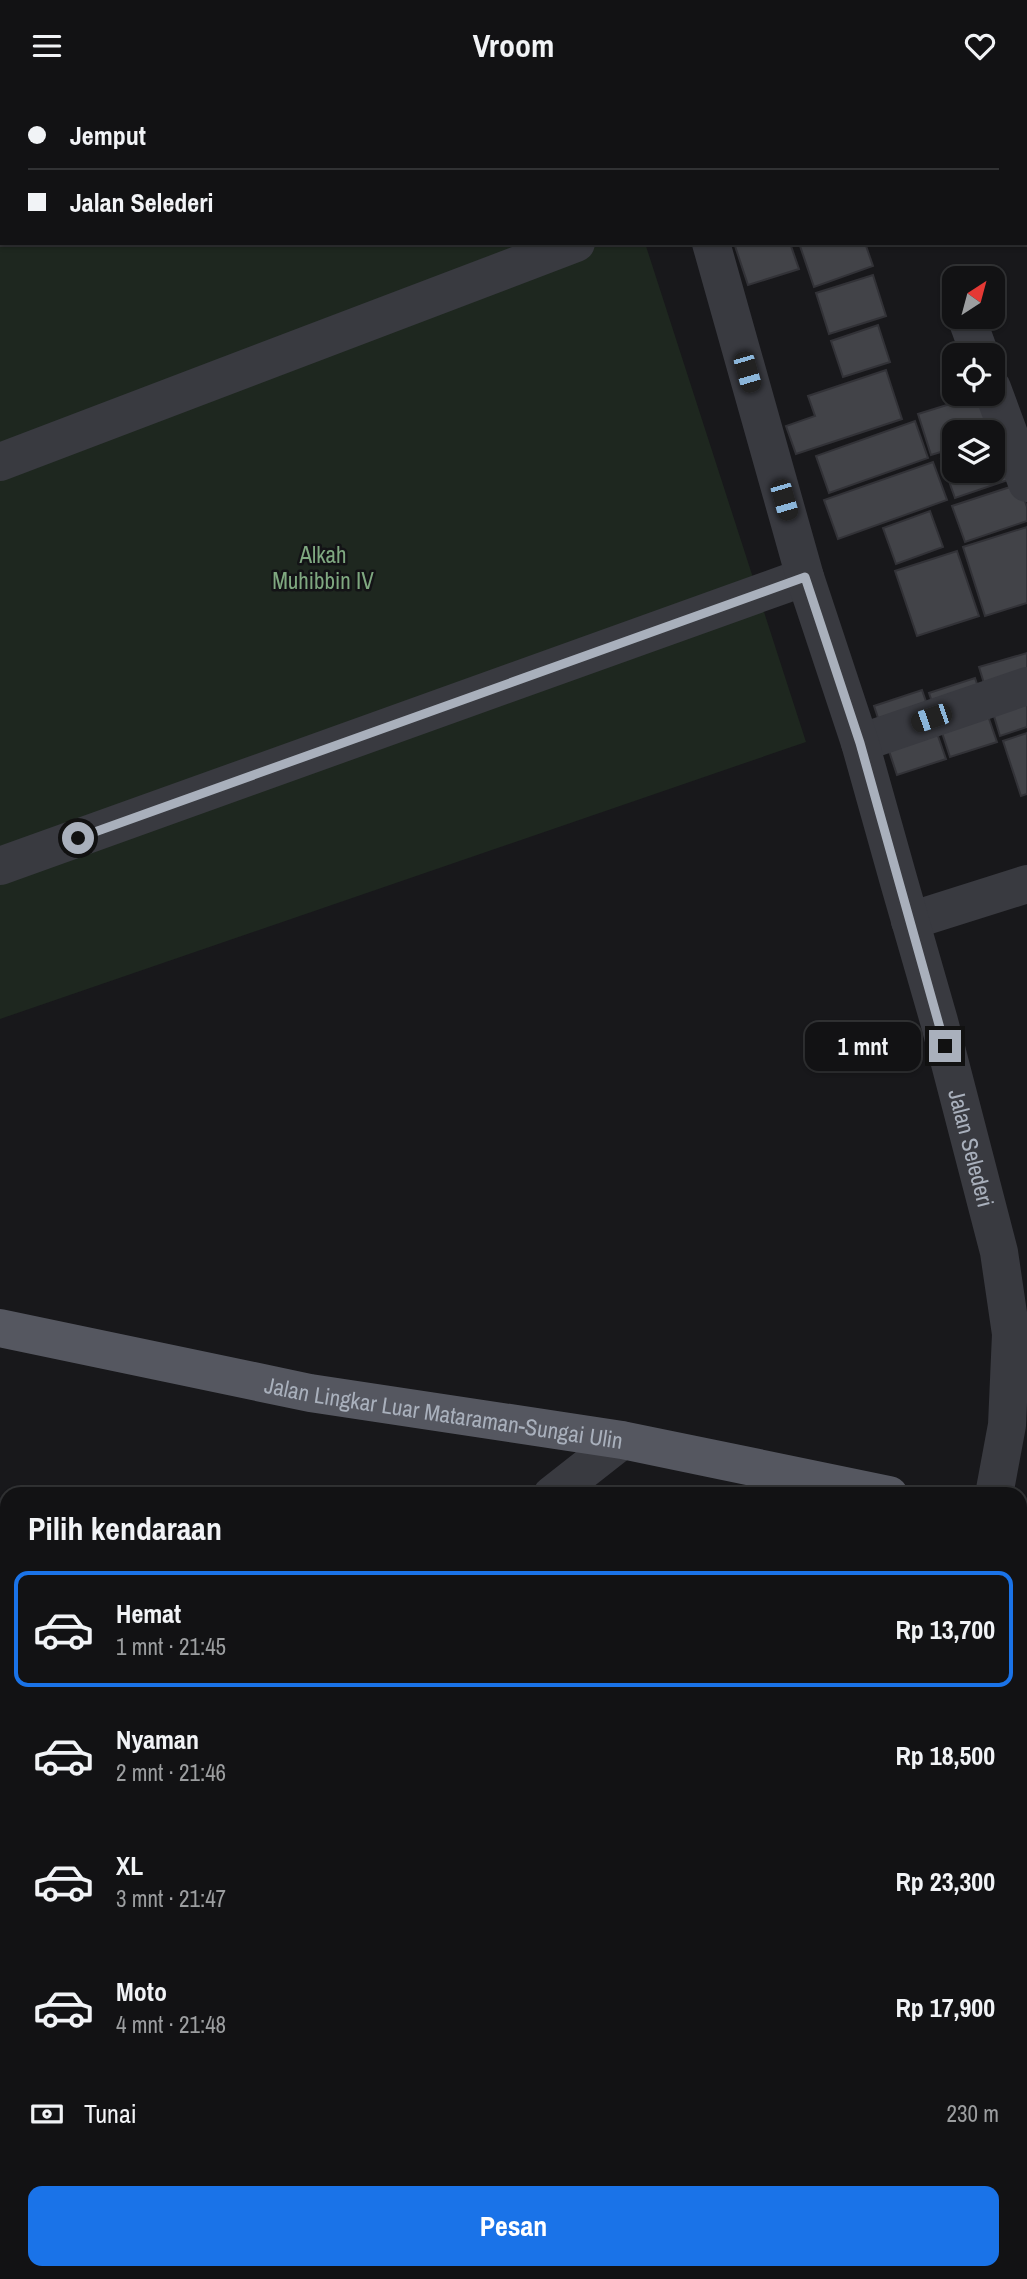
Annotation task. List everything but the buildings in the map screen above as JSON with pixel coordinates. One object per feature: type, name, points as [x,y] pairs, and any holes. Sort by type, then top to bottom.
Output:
[{"type":"main road","name":"Jalan Lingkar Luar Mataraman-Sungai Ulin","points":[[0,1328],[310,1393],[622,1440],[850,1487]]},
{"type":"street","points":[[0,462],[571,245]]},
{"type":"street","name":"Jalan Selederi","points":[[712,245],[805,577],[860,743],[939,1021],[999,1252],[1011,1334],[1007,1425],[995,1487]]},
{"type":"street","points":[[999,406],[1027,483]]},
{"type":"street","points":[[0,866],[805,577]]},
{"type":"street","points":[[860,743],[1027,686]]},
{"type":"street","points":[[910,921],[1027,884]]},
{"type":"street","points":[[562,1487],[622,1440]]},
{"type":"green space","name":"Alkah Muhibbin IV","points":[[0,245],[646,245],[806,742],[0,1019]]},
{"type":"route","points":[[78,838],[805,577],[860,743],[945,1046]]}]
